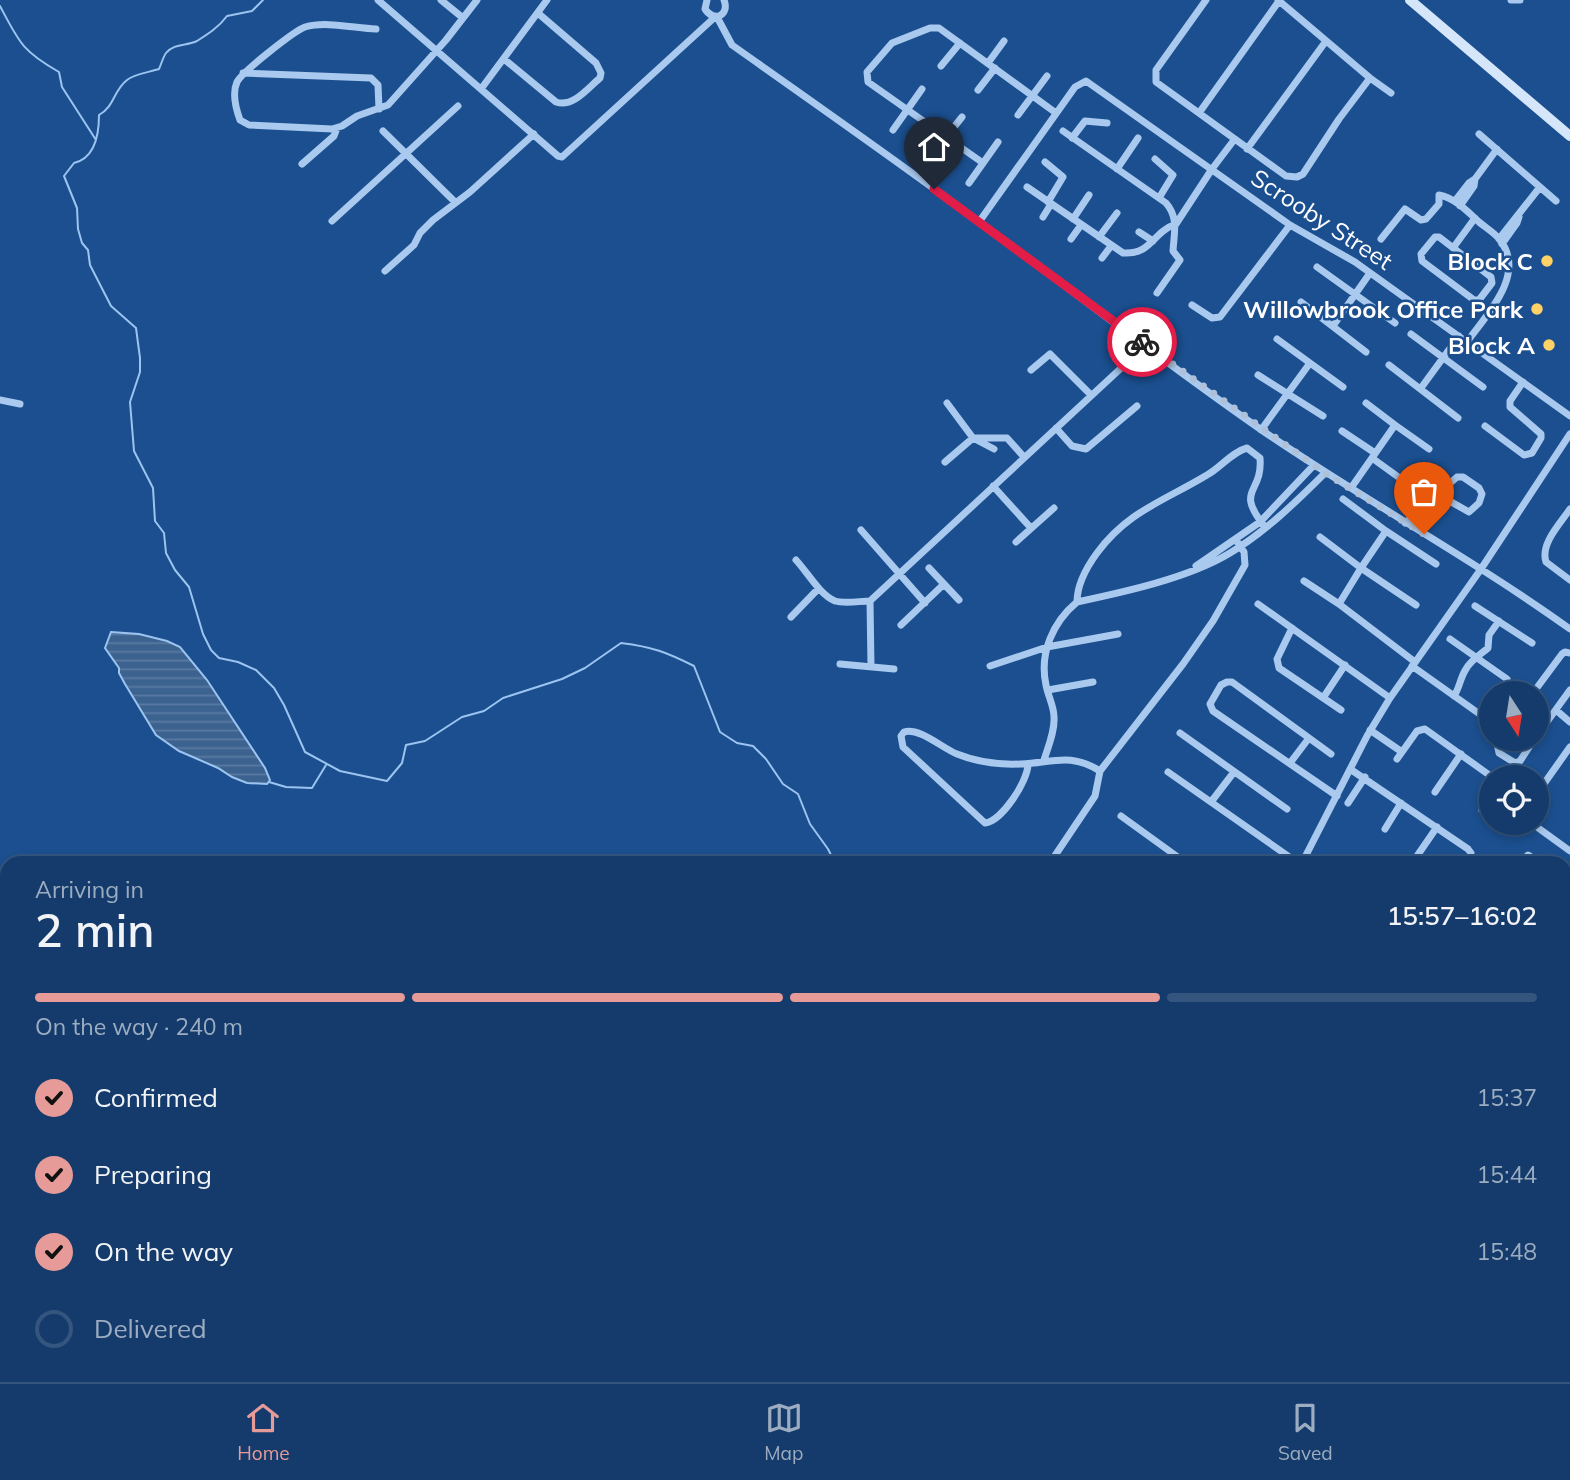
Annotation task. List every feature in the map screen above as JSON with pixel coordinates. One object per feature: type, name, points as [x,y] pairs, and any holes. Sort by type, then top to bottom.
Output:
[{"type":"main road","points":[[1410,0],[1570,136]]},
{"type":"street","points":[[379,0],[558,156],[566,156],[696,35],[726,6],[724,0]]},
{"type":"street","points":[[441,0],[463,18]]},
{"type":"street","points":[[376,29],[323,25],[303,28],[243,73],[237,83],[235,99],[236,110],[243,123],[337,128],[357,116],[388,105],[477,0]]},
{"type":"street","points":[[481,89],[547,0]]},
{"type":"street","points":[[708,0],[705,6],[715,15],[732,45],[979,222],[1058,283],[1325,473],[1481,569],[1570,629]]},
{"type":"street","points":[[1206,0],[1154,79],[1159,86],[1286,176],[1297,177],[1303,174],[1370,78]]},
{"type":"street","points":[[1199,114],[1278,0],[1391,93]]},
{"type":"street","points":[[1511,0],[1520,0]]},
{"type":"street","points":[[504,59],[562,104],[574,100],[600,78],[601,73],[596,63],[539,14]]},
{"type":"street","points":[[979,222],[1056,113],[935,27],[887,46],[867,72],[866,79],[983,163]]},
{"type":"street","points":[[978,90],[1004,41]]},
{"type":"street","points":[[1247,149],[1326,41]]},
{"type":"street","points":[[941,66],[960,43]]},
{"type":"street","points":[[243,73],[372,78],[378,85],[379,108]]},
{"type":"street","points":[[1018,115],[1047,76]]},
{"type":"street","name":"Scrooby Street","points":[[1056,113],[1075,87],[1086,81],[1290,225],[1370,273],[1570,416]]},
{"type":"street","points":[[893,130],[922,89]]},
{"type":"street","points":[[332,221],[458,106]]},
{"type":"street","points":[[931,156],[962,117]]},
{"type":"street","points":[[1072,138],[1085,121],[1107,123]]},
{"type":"street","points":[[302,164],[334,136],[337,128]]},
{"type":"street","points":[[383,131],[455,202]]},
{"type":"street","points":[[1063,131],[1169,206],[1176,224]]},
{"type":"street","points":[[385,271],[414,245],[420,233],[433,220],[534,134]]},
{"type":"street","points":[[1479,134],[1556,201]]},
{"type":"street","points":[[1117,169],[1138,138]]},
{"type":"street","points":[[1157,293],[1180,262],[1180,258],[1173,251],[1176,224],[1234,139]]},
{"type":"street","points":[[969,183],[998,142]]},
{"type":"street","points":[[1458,204],[1469,183],[1475,180],[1497,149]]},
{"type":"street","points":[[1155,159],[1173,175],[1159,198]]},
{"type":"street","points":[[1043,217],[1063,177],[1045,162]]},
{"type":"street","points":[[1027,187],[1122,253],[1142,251],[1165,228],[1176,224]]},
{"type":"street","points":[[1501,241],[1540,187]]},
{"type":"street","points":[[1073,219],[1089,195]]},
{"type":"street","points":[[1381,239],[1405,209],[1421,220],[1426,219],[1439,204],[1439,195],[1458,204],[1501,241],[1509,263],[1507,281],[1500,296],[1467,342]]},
{"type":"street","points":[[1099,237],[1117,213]]},
{"type":"street","points":[[1453,248],[1475,218]]},
{"type":"street","points":[[1071,239],[1081,225]]},
{"type":"street","points":[[1192,305],[1212,318],[1220,317],[1290,225]]},
{"type":"street","points":[[1139,232],[1153,241]]},
{"type":"street","points":[[1435,237],[1453,248],[1492,280],[1479,300],[1474,300],[1420,258],[1435,237]]},
{"type":"street","points":[[1102,258],[1111,246]]},
{"type":"street","points":[[1317,267],[1395,323]]},
{"type":"street","points":[[1333,326],[1370,273]]},
{"type":"street","points":[[1301,302],[1366,352]]},
{"type":"street","points":[[1411,334],[1483,387]]},
{"type":"street","points":[[1421,388],[1459,336]]},
{"type":"street","points":[[1277,339],[1343,387]]},
{"type":"street","points":[[796,560],[818,589],[838,602],[870,601],[1146,345]]},
{"type":"street","points":[[1031,370],[1049,354],[1091,395]]},
{"type":"street","points":[[1261,429],[1310,363]]},
{"type":"street","points":[[1389,365],[1458,418]]},
{"type":"street","points":[[1258,375],[1323,416]]},
{"type":"street","points":[[1485,426],[1524,455],[1531,453],[1541,434],[1510,407],[1510,401],[1523,382]]},
{"type":"street","points":[[0,400],[20,404]]},
{"type":"street","points":[[947,403],[973,438],[994,449]]},
{"type":"street","points":[[1366,403],[1429,449]]},
{"type":"street","points":[[1056,428],[1072,446],[1086,449],[1137,406]]},
{"type":"street","points":[[1350,488],[1395,425]]},
{"type":"street","points":[[1342,431],[1408,484]]},
{"type":"street","points":[[1304,856],[1370,730],[1390,698],[1481,569],[1570,434]]},
{"type":"street","points":[[945,462],[973,438],[1007,438],[1024,457]]},
{"type":"street","points":[[1077,602],[1077,590],[1091,560],[1107,539],[1129,518],[1212,473],[1247,448],[1259,458],[1259,470],[1249,500],[1251,508],[1263,524]]},
{"type":"street","points":[[1263,524],[1314,465]]},
{"type":"street","points":[[1044,760],[1054,717],[1044,673],[1047,648],[1059,620],[1077,602],[1140,587],[1208,565],[1325,473]]},
{"type":"street","points":[[1405,523],[1439,495],[1450,482],[1461,476],[1479,488],[1482,494],[1479,503],[1469,512],[1439,495]]},
{"type":"street","points":[[993,486],[1031,528]]},
{"type":"street","points":[[1343,499],[1436,564]]},
{"type":"street","points":[[1016,542],[1054,508]]},
{"type":"street","points":[[1570,509],[1545,548],[1546,562],[1570,580]]},
{"type":"street","points":[[861,530],[925,603]]},
{"type":"street","points":[[1339,604],[1386,531]]},
{"type":"street","points":[[1320,537],[1416,605]]},
{"type":"street","points":[[1055,856],[1095,796],[1100,771],[1176,674],[1213,621],[1245,565],[1246,558],[1239,543]]},
{"type":"street","points":[[929,568],[959,600]]},
{"type":"street","points":[[1304,581],[1339,604],[1479,714]]},
{"type":"street","points":[[901,625],[944,584]]},
{"type":"street","points":[[791,617],[818,589]]},
{"type":"street","points":[[870,601],[871,667]]},
{"type":"street","points":[[1258,604],[1390,698]]},
{"type":"street","points":[[1475,606],[1532,643]]},
{"type":"street","points":[[1454,696],[1461,684],[1463,673],[1476,657],[1488,648],[1489,635],[1499,621]]},
{"type":"street","points":[[1292,628],[1276,663],[1279,668],[1341,710]]},
{"type":"street","points":[[990,666],[1047,648],[1118,634]]},
{"type":"street","points":[[1450,639],[1507,679]]},
{"type":"street","points":[[1542,681],[1562,654],[1570,653]]},
{"type":"street","points":[[840,664],[894,669]]},
{"type":"street","points":[[1323,698],[1345,665]]},
{"type":"street","points":[[1048,690],[1093,682]]},
{"type":"street","points":[[1331,754],[1233,682],[1221,685],[1210,704],[1211,708],[1337,796]]},
{"type":"street","points":[[1549,720],[1570,690]]},
{"type":"street","points":[[1556,710],[1570,722]]},
{"type":"street","points":[[1370,730],[1400,756],[1421,728],[1479,767]]},
{"type":"street","points":[[1028,764],[1023,784],[997,819],[985,824],[903,747],[901,736],[904,732],[914,731],[967,757],[1001,764],[1028,764],[1044,760],[1083,762],[1100,771]]},
{"type":"street","points":[[1180,733],[1287,809]]},
{"type":"street","points":[[1290,763],[1309,738]]},
{"type":"street","points":[[1549,777],[1570,747]]},
{"type":"street","points":[[1499,751],[1515,763],[1520,761],[1527,751]]},
{"type":"street","points":[[1435,792],[1461,754]]},
{"type":"street","points":[[1350,769],[1468,849],[1470,856]]},
{"type":"street","points":[[1168,772],[1290,856]]},
{"type":"street","points":[[1211,802],[1234,772]]},
{"type":"street","points":[[1348,803],[1365,777]]},
{"type":"street","points":[[1385,829],[1401,803]]},
{"type":"street","points":[[1121,817],[1176,856]]},
{"type":"street","points":[[1417,856],[1437,827]]},
{"type":"street","points":[[1548,835],[1570,851]]},
{"type":"water","points":[[111,632],[139,634],[180,647],[207,680],[265,768],[270,780],[267,784],[247,783],[232,777],[179,751],[156,735],[105,648]]},
{"type":"waterway","points":[[263,0],[252,11],[227,16],[197,41],[169,50],[159,69],[127,80],[99,115],[97,137],[91,151],[74,163],[64,176],[77,208],[78,229],[82,243],[88,250],[90,265],[111,306],[136,328],[140,372],[130,402],[134,451],[153,488],[155,521],[164,533],[166,553],[189,587],[203,634],[211,650],[219,658],[256,670],[274,688],[305,752],[340,771],[387,781],[402,763],[406,745],[425,741],[462,717],[484,711],[503,698],[562,679],[585,668],[621,643],[659,651],[694,666],[720,732],[737,743],[753,746],[766,759],[783,784],[798,794],[810,824],[832,856]]},
{"type":"waterway","points":[[0,6],[23,45],[59,72],[62,87],[96,140]]},
{"type":"waterway","points":[[269,782],[286,787],[312,788],[326,765]]},
{"type":"way so far","points":[[1142,342],[1325,473],[1424,534]]},
{"type":"place","name":"Block C","points":[[1547,261]]},
{"type":"place","name":"Willowbrook Office Park","points":[[1537,309]]},
{"type":"place","name":"Block A","points":[[1549,345]]},
{"type":"route","points":[[934,189],[1058,283],[1142,342]]}]
